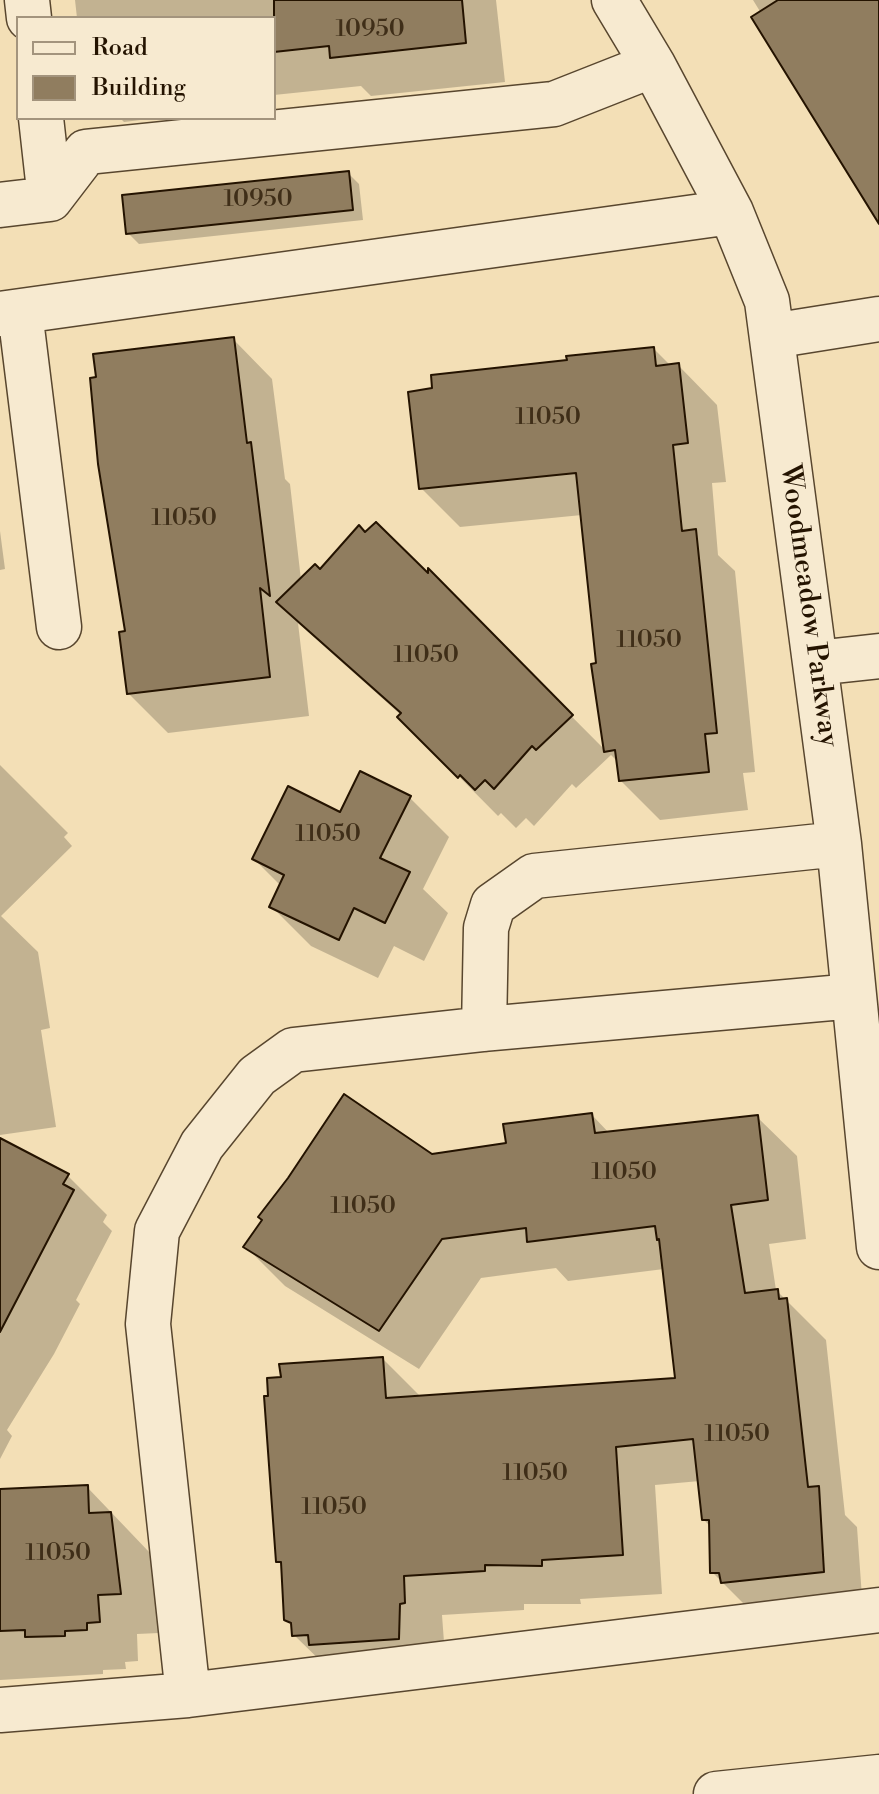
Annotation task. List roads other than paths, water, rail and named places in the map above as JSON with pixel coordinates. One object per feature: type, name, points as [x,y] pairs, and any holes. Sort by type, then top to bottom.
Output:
[{"type":"street","name":"Woodmeadow Parkway","points":[[614,0],[653,65],[731,212],[767,301],[839,844],[879,1247]]},
{"type":"street","points":[[0,205],[50,199],[86,152],[554,104],[653,65]]},
{"type":"street","points":[[41,120],[50,199]]},
{"type":"street","points":[[59,627],[10,313],[731,212]]},
{"type":"street","points":[[772,336],[879,319]]},
{"type":"street","points":[[816,663],[879,656]]},
{"type":"street","points":[[484,1029],[486,928],[493,905],[534,876],[839,844]]},
{"type":"street","points":[[188,1695],[148,1324],[157,1231],[202,1145],[257,1076],[293,1050],[484,1029],[854,996]]},
{"type":"street","points":[[0,1710],[188,1695],[879,1610]]},
{"type":"street","points":[[716,1794],[879,1777]]}]
